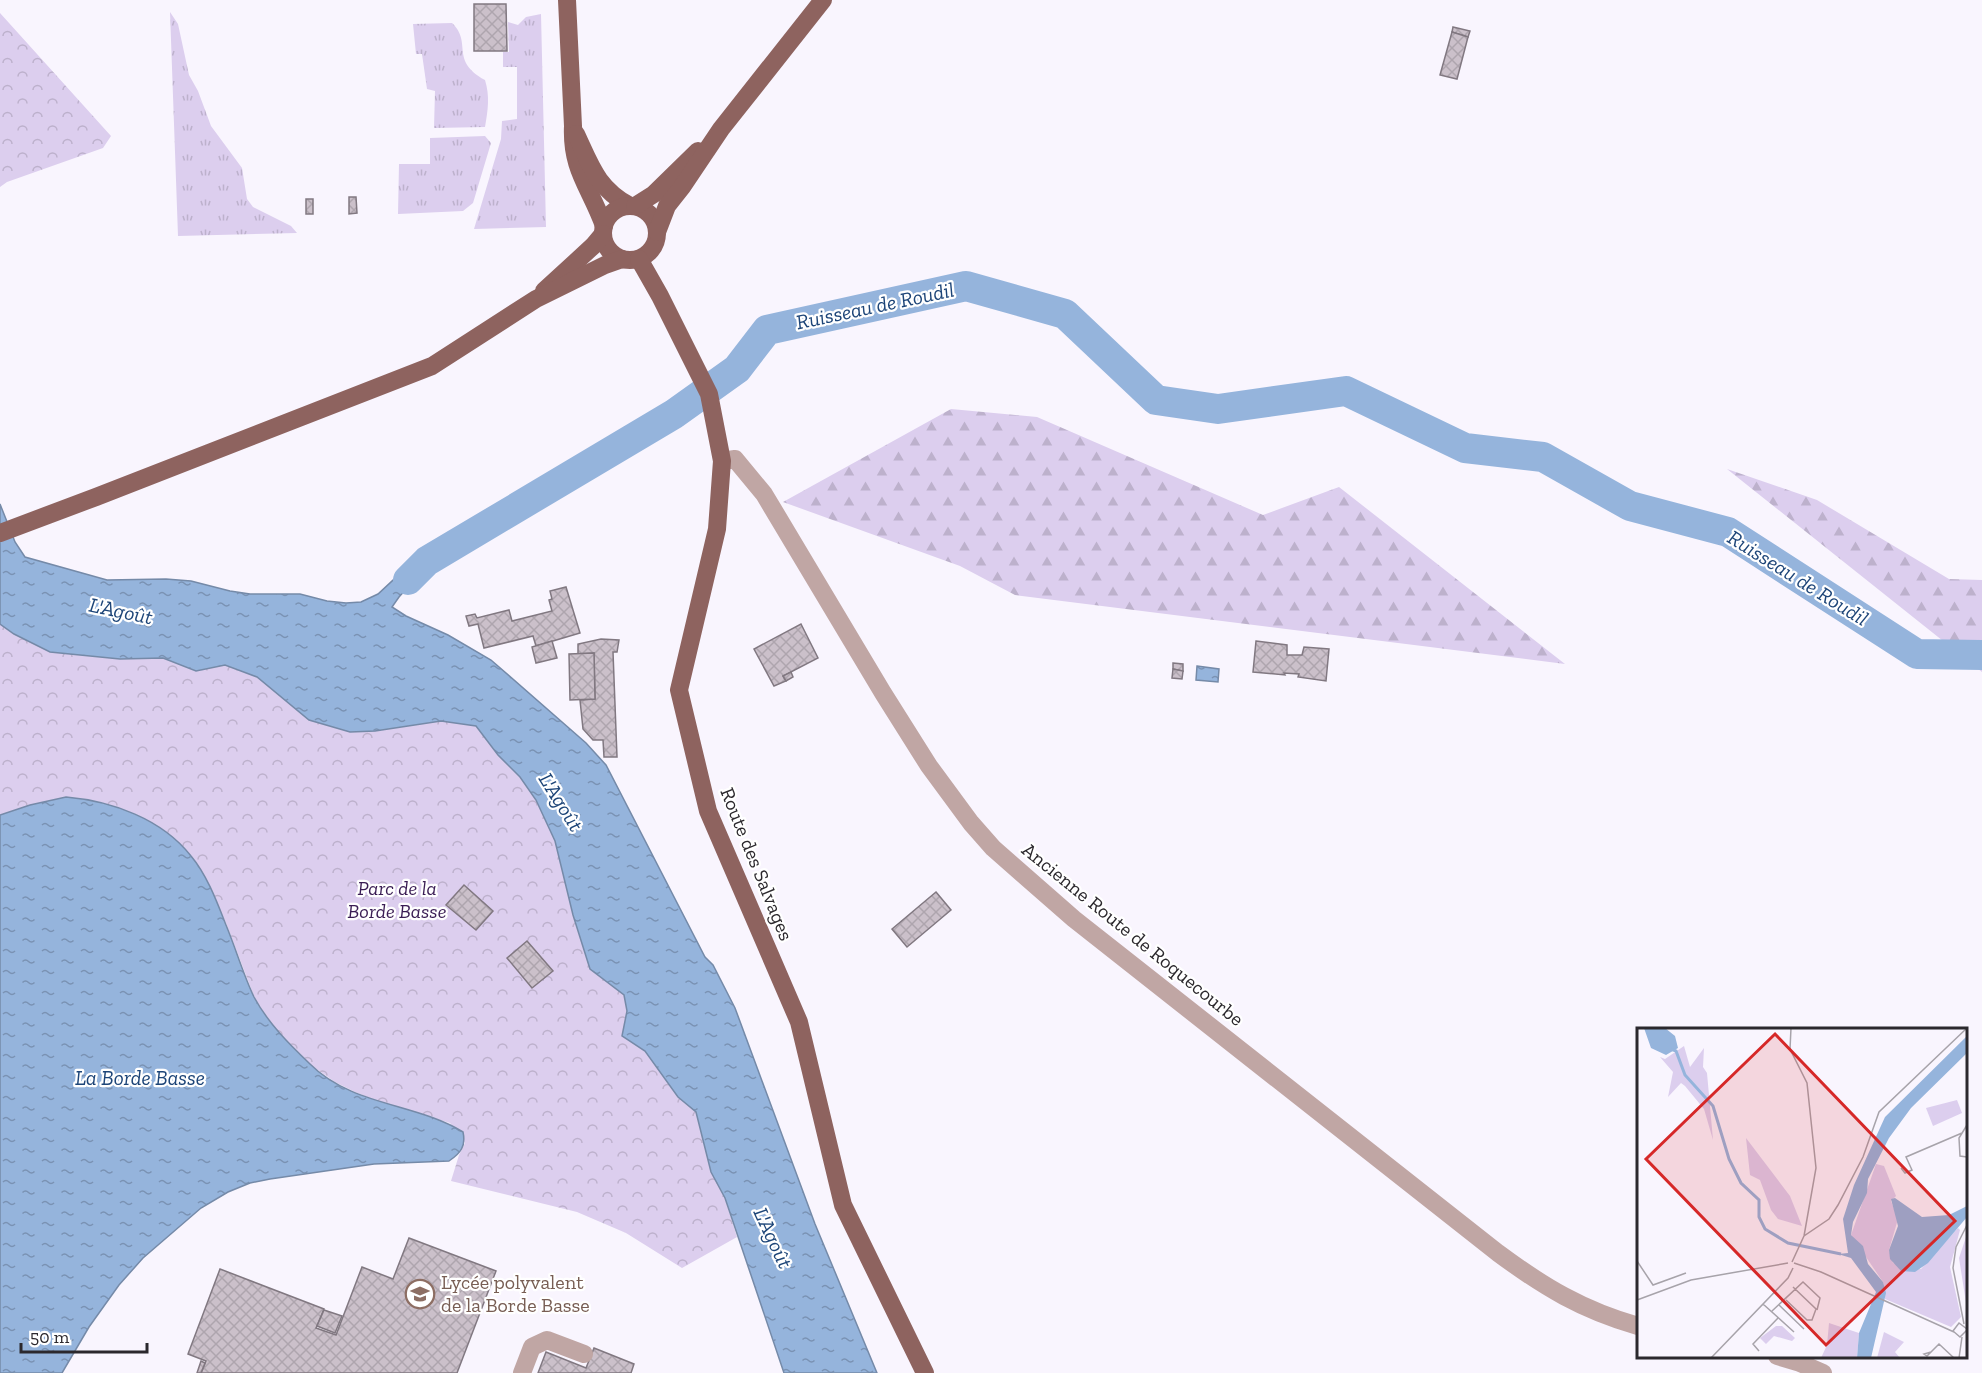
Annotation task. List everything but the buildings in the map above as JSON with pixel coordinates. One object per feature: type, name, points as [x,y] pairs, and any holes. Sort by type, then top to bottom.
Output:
[{"type":"main road","points":[[567,0],[572,147],[577,168],[596,204],[608,250],[631,259]]},
{"type":"main road","points":[[0,532],[432,366],[537,299],[605,265],[631,259],[653,248],[667,206],[721,129],[823,0]]},
{"type":"main road","points":[[573,126],[598,180],[607,189],[648,213],[656,225],[657,232]]},
{"type":"main road","points":[[537,299],[593,246],[614,211],[621,207],[633,206],[654,194],[721,129]]},
{"type":"main road","name":"Route des Salvages","points":[[631,259],[660,296],[707,391],[722,460],[717,529],[679,690],[708,811],[799,1022],[843,1205],[925,1373]]},
{"type":"street","name":"Ancienne Route de Roquecourbe","points":[[722,460],[735,459],[764,494],[929,766],[971,823],[1013,867],[1097,938],[1513,1264],[1566,1299],[1637,1326]]},
{"type":"street","points":[[522,1373],[532,1347],[547,1340],[584,1354]]},
{"type":"street","points":[[1784,1358],[1823,1373]]},
{"type":"green space","points":[[170,12],[178,24],[189,75],[198,91],[211,126],[242,168],[247,199],[253,207],[291,226],[297,233],[178,236]]},
{"type":"green space","points":[[0,13],[111,136],[103,148],[7,182],[0,187]]},
{"type":"green space","points":[[541,14],[546,227],[474,229],[501,139],[502,121],[517,119],[517,67],[503,67],[503,52],[509,52],[508,22],[518,25],[526,17]]},
{"type":"green space","points":[[452,23],[458,30],[464,58],[468,65],[474,73],[485,80],[488,103],[485,127],[434,128],[435,91],[427,89],[422,54],[416,54],[413,24]]},
{"type":"green space","points":[[485,136],[491,143],[473,203],[463,211],[398,214],[399,164],[430,164],[430,138]]},
{"type":"green space","points":[[951,409],[1037,417],[1263,515],[1339,487],[1565,664],[1015,595],[960,566],[783,502]]},
{"type":"green space","points":[[1727,469],[1817,500],[1949,579],[1982,580],[1982,672]]},
{"type":"green space","name":"Parc de la Borde Basse","points":[[0,624],[14,634],[120,659],[163,658],[196,671],[225,665],[257,677],[309,720],[350,732],[375,731],[441,721],[476,726],[498,755],[520,777],[536,800],[555,841],[573,915],[590,969],[624,995],[627,1011],[623,1036],[645,1051],[678,1097],[696,1112],[711,1172],[725,1198],[737,1237],[682,1268],[626,1233],[577,1212],[451,1181],[465,1143],[450,1123],[380,1102],[335,1082],[312,1066],[274,1027],[255,999],[226,923],[192,857],[136,814],[100,802],[66,797],[0,815]]},
{"type":"water","name":"L'Agoût","points":[[0,504],[15,542],[25,557],[107,580],[191,581],[250,594],[300,594],[327,601],[361,602],[378,594],[420,555],[441,550],[392,607],[491,660],[586,743],[606,765],[705,957],[713,965],[735,1008],[815,1224],[877,1373],[784,1373],[725,1198],[711,1172],[696,1112],[678,1097],[645,1051],[622,1036],[627,1011],[624,995],[590,969],[573,915],[555,841],[536,800],[520,777],[498,755],[476,726],[441,721],[375,731],[350,732],[309,720],[257,677],[225,665],[196,671],[163,658],[120,659],[50,652],[14,634],[0,624]]},
{"type":"water","points":[[1197,666],[1219,669],[1218,682],[1196,680]]},
{"type":"water","name":"La Borde Basse","points":[[66,797],[101,803],[135,814],[166,832],[191,856],[211,889],[254,997],[279,1033],[310,1064],[327,1078],[345,1088],[445,1122],[463,1132],[464,1141],[457,1155],[449,1161],[374,1164],[270,1179],[250,1183],[228,1192],[201,1208],[143,1258],[119,1285],[89,1327],[62,1373],[0,1373],[0,815]]},
{"type":"waterway","name":"Ruisseau de Roudil","points":[[408,580],[427,561],[674,414],[737,369],[767,330],[966,286],[1065,314],[1156,400],[1218,409],[1346,391],[1465,448],[1543,457],[1630,506],[1728,532],[1917,654],[1982,655]]},
{"type":"place","name":"Lycée polyvalent de la Borde Basse","points":[[420,1294]]}]
